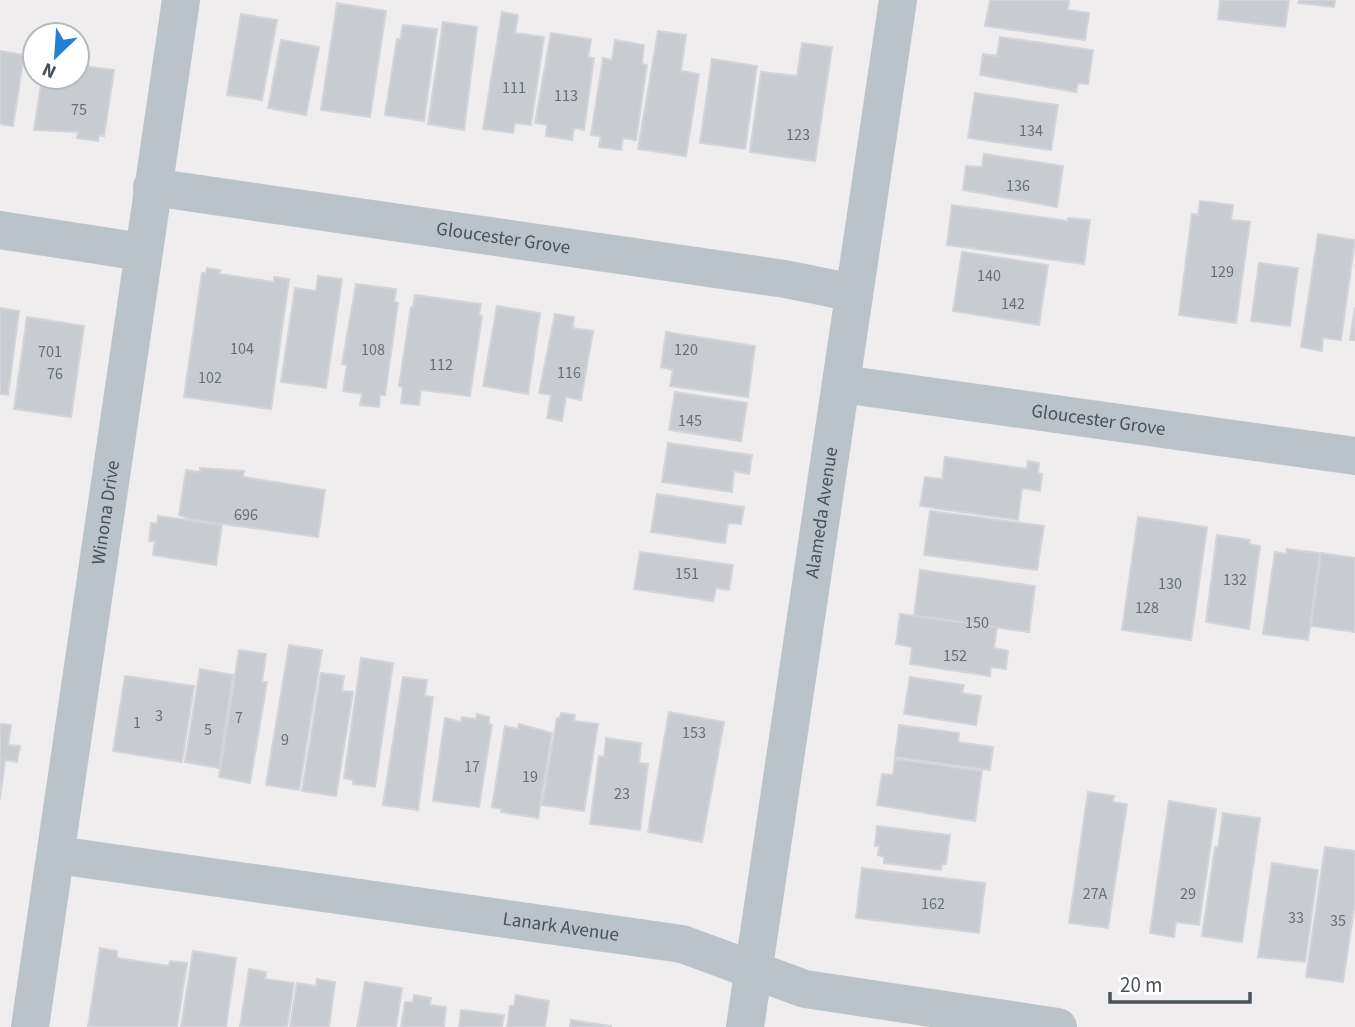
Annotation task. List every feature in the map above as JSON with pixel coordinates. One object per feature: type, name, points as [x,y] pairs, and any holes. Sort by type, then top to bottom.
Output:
[{"type":"street","name":"Winona Drive","points":[[30,1027],[181,0]]},
{"type":"street","name":"Alameda Avenue","points":[[745,1027],[898,0]]},
{"type":"street","name":"Gloucester Grove","points":[[152,187],[785,279],[854,293]]},
{"type":"street","points":[[0,230],[142,252]]},
{"type":"street","name":"Gloucester Grove","points":[[842,384],[1355,456]]},
{"type":"street","name":"Lanark Avenue","points":[[57,855],[682,944],[755,968],[805,989],[1058,1027]]},
{"type":"building","points":[[990,0],[1069,0],[1068,10],[1089,13],[1085,40],[985,26]]},
{"type":"building","points":[[1220,0],[1289,0],[1285,27],[1218,19]]},
{"type":"building","points":[[1299,0],[1335,0],[1334,7],[1298,3]]},
{"type":"building","points":[[337,3],[386,11],[370,117],[321,110]]},
{"type":"building","points":[[502,12],[518,15],[515,33],[544,37],[531,125],[515,123],[513,133],[483,129]]},
{"type":"building","points":[[241,14],[277,20],[262,100],[227,95]]},
{"type":"building","points":[[443,22],[477,27],[464,130],[428,124]]},
{"type":"building","points":[[403,25],[437,29],[424,121],[385,115],[397,39],[400,40]]},
{"type":"building","points":[[658,31],[686,35],[681,71],[699,74],[686,156],[638,149]]},
{"type":"building","points":[[551,33],[591,39],[588,57],[594,58],[584,130],[574,128],[572,140],[546,136],[547,125],[535,123]]},
{"type":"building","points":[[1000,37],[1093,50],[1088,84],[1078,83],[1076,92],[980,75],[983,54],[997,56]]},
{"type":"building","points":[[281,40],[319,47],[306,115],[268,108]]},
{"type":"building","points":[[615,40],[644,45],[642,64],[647,65],[636,140],[623,138],[621,150],[599,147],[601,136],[591,135],[603,58],[612,60]]},
{"type":"building","points":[[802,43],[832,47],[815,161],[750,152],[761,72],[797,76]]},
{"type":"building","points":[[0,51],[21,54],[21,74],[13,126],[0,124]]},
{"type":"building","points":[[712,59],[757,66],[745,149],[700,143]]},
{"type":"building","points":[[91,67],[114,70],[104,136],[99,135],[98,141],[77,138],[78,132],[34,130],[40,91],[91,91]]},
{"type":"building","points":[[975,93],[1058,105],[1051,150],[968,138]]},
{"type":"building","points":[[984,154],[1063,166],[1057,207],[963,190],[966,166],[982,167]]},
{"type":"building","points":[[1200,201],[1233,205],[1231,220],[1250,222],[1236,323],[1179,315],[1192,214],[1198,215]]},
{"type":"building","points":[[952,205],[1068,221],[1068,218],[1090,220],[1084,264],[947,245]]},
{"type":"building","points":[[1318,234],[1355,240],[1341,340],[1323,338],[1322,351],[1301,347]]},
{"type":"building","points":[[962,252],[1048,265],[1039,325],[953,311]]},
{"type":"building","points":[[1259,263],[1298,268],[1290,326],[1251,321]]},
{"type":"building","points":[[207,268],[220,270],[220,274],[274,282],[274,277],[289,279],[271,409],[184,397],[202,273],[206,273]]},
{"type":"building","points":[[318,276],[342,279],[326,388],[281,382],[295,288],[316,291]]},
{"type":"building","points":[[356,284],[396,289],[394,302],[398,303],[385,395],[380,395],[379,407],[360,405],[362,394],[343,391],[347,365],[342,364]]},
{"type":"building","points":[[415,295],[481,304],[479,315],[482,316],[470,396],[421,390],[419,405],[401,403],[403,387],[399,386]]},
{"type":"building","points":[[497,306],[540,313],[528,394],[483,386]]},
{"type":"building","points":[[1355,307],[1355,340],[1350,340]]},
{"type":"building","points":[[0,308],[19,311],[8,395],[0,394]]},
{"type":"building","points":[[555,314],[574,317],[573,328],[593,331],[581,400],[566,397],[562,421],[547,418],[551,395],[539,393]]},
{"type":"building","points":[[27,317],[84,326],[71,417],[14,409]]},
{"type":"building","points":[[666,332],[755,346],[748,397],[670,386],[673,370],[661,367]]},
{"type":"building","points":[[675,392],[747,403],[741,441],[669,430]]},
{"type":"building","points":[[668,443],[752,455],[749,474],[734,471],[732,492],[662,482]]},
{"type":"building","points":[[945,457],[1027,469],[1028,461],[1039,463],[1038,473],[1042,474],[1040,491],[1022,488],[1018,520],[920,506],[925,477],[942,479]]},
{"type":"building","points":[[200,468],[244,471],[243,477],[325,490],[318,537],[193,520],[179,515],[186,470],[200,472]]},
{"type":"building","points":[[657,494],[744,507],[741,524],[728,523],[725,543],[651,532]]},
{"type":"building","points":[[930,511],[1044,526],[1037,570],[924,555]]},
{"type":"building","points":[[158,516],[222,525],[216,565],[153,555],[155,542],[149,541],[151,523],[157,524]]},
{"type":"building","points":[[1138,517],[1207,527],[1191,640],[1122,630]]},
{"type":"building","points":[[1217,535],[1250,540],[1249,544],[1260,546],[1249,629],[1206,622]]},
{"type":"building","points":[[1287,549],[1320,553],[1308,640],[1263,634],[1275,552],[1286,554]]},
{"type":"building","points":[[640,552],[733,565],[729,590],[716,588],[713,601],[634,589]]},
{"type":"building","points":[[1321,553],[1355,558],[1355,632],[1311,626]]},
{"type":"building","points":[[920,570],[1035,586],[1029,632],[914,616]]},
{"type":"building","points":[[900,614],[997,627],[994,648],[1008,651],[1006,669],[991,667],[990,676],[910,664],[912,647],[896,644]]},
{"type":"building","points":[[289,645],[322,650],[299,790],[266,785]]},
{"type":"building","points":[[239,650],[266,654],[262,682],[267,682],[250,783],[219,777]]},
{"type":"building","points":[[361,658],[393,663],[375,787],[353,784],[353,780],[344,778]]},
{"type":"building","points":[[200,669],[233,675],[219,768],[185,762]]},
{"type":"building","points":[[321,673],[344,676],[342,691],[353,692],[336,796],[302,791]]},
{"type":"building","points":[[125,676],[194,686],[182,762],[113,751]]},
{"type":"building","points":[[403,677],[427,680],[425,696],[433,697],[418,810],[383,805]]},
{"type":"building","points":[[910,677],[964,685],[962,693],[981,696],[976,725],[904,714]]},
{"type":"building","points":[[669,712],[724,722],[702,842],[648,832]]},
{"type":"building","points":[[561,713],[575,715],[574,721],[598,724],[584,811],[542,805],[557,718],[560,718]]},
{"type":"building","points":[[477,714],[489,717],[489,724],[492,725],[479,807],[433,801],[445,718],[461,722],[462,717],[476,719]]},
{"type":"building","points":[[0,724],[11,725],[8,745],[20,746],[17,762],[5,760],[0,799]]},
{"type":"building","points":[[519,724],[552,733],[538,818],[501,812],[501,809],[492,807],[505,726],[518,729]]},
{"type":"building","points":[[899,725],[959,733],[958,742],[993,747],[990,770],[895,757]]},
{"type":"building","points":[[606,738],[641,743],[639,763],[648,764],[640,830],[590,824],[599,756],[604,757]]},
{"type":"building","points":[[895,759],[982,771],[975,821],[877,805],[882,774],[893,775]]},
{"type":"building","points":[[1088,792],[1114,796],[1112,802],[1127,804],[1108,928],[1069,923]]},
{"type":"building","points":[[1169,801],[1216,809],[1199,925],[1176,922],[1174,937],[1150,933]]},
{"type":"building","points":[[1223,813],[1260,818],[1242,942],[1202,936],[1215,847],[1218,848]]},
{"type":"building","points":[[877,826],[950,835],[946,864],[942,864],[941,870],[884,863],[884,857],[878,855],[879,846],[875,846]]},
{"type":"building","points":[[1325,847],[1355,851],[1355,902],[1343,982],[1306,977]]},
{"type":"building","points":[[1272,863],[1318,870],[1305,962],[1258,957]]},
{"type":"building","points":[[862,868],[985,883],[979,933],[856,918]]},
{"type":"building","points":[[100,948],[117,951],[117,958],[169,966],[170,961],[187,963],[177,1027],[88,1027]]},
{"type":"building","points":[[193,951],[236,958],[226,1027],[181,1027]]},
{"type":"building","points":[[249,969],[266,972],[265,979],[294,983],[287,1027],[240,1027]]},
{"type":"building","points":[[317,979],[335,982],[329,1027],[290,1027],[297,983],[316,986]]},
{"type":"building","points":[[365,982],[402,988],[396,1027],[357,1027]]},
{"type":"building","points":[[414,995],[431,998],[430,1005],[446,1007],[444,1027],[401,1027],[405,1002],[413,1002]]},
{"type":"building","points":[[516,995],[549,1001],[545,1027],[507,1027],[510,1006],[514,1006]]},
{"type":"building","points":[[461,1010],[504,1015],[502,1027],[459,1027]]},
{"type":"building","points":[[571,1020],[611,1026],[611,1027],[570,1027]]}]
